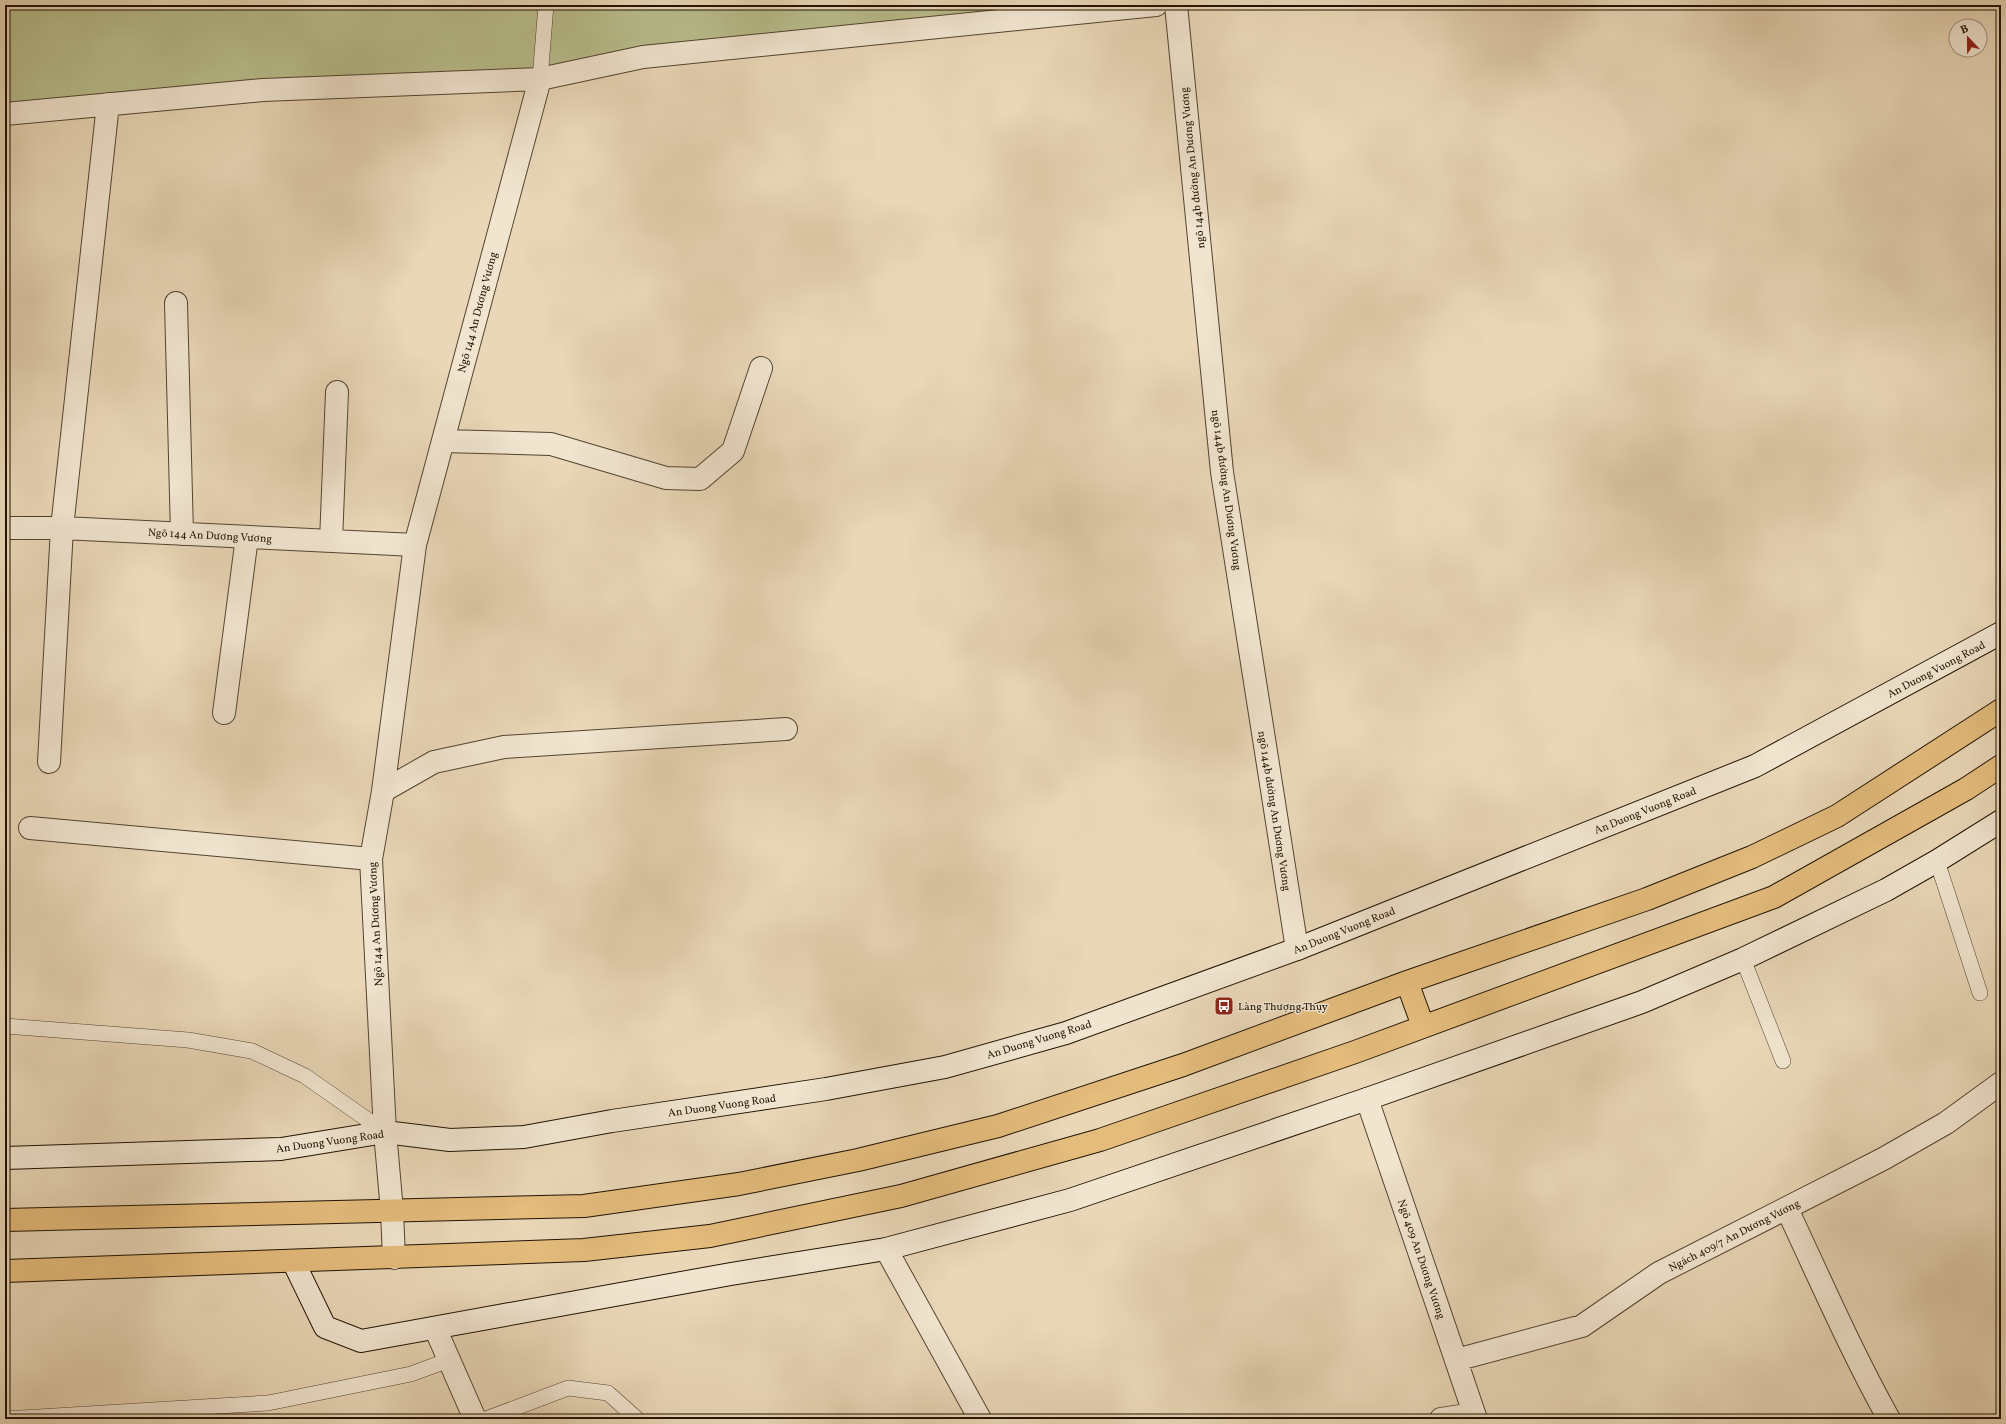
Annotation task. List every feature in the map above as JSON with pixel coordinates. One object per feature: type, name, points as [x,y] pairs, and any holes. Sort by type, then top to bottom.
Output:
[{"type":"main road","points":[[5,1220],[584,1206],[739,1184],[858,1160],[1005,1124],[1183,1065],[1407,982],[1647,899],[1752,857],[1837,816],[2001,710]]},
{"type":"main road","points":[[5,1271],[584,1250],[710,1236],[901,1196],[1100,1140],[1355,1052],[1774,897],[1966,789],[2001,766]]},
{"type":"main road","points":[[1966,789],[2001,776]]},
{"type":"main road","points":[[1407,982],[1423,1026]]},
{"type":"street","points":[[5,114],[263,90],[540,79],[643,57],[1156,5]]},
{"type":"street","name":"ngõ 144b đường An Dương Vương","points":[[1176,5],[1222,472],[1297,949]]},
{"type":"street","name":"Ngõ 144 An Dương Vương","points":[[394,1258],[392,1211],[385,1132],[371,858],[383,791],[414,545],[540,79]]},
{"type":"street","points":[[50,762],[62,528],[108,104]]},
{"type":"street","points":[[176,303],[182,534]]},
{"type":"street","points":[[443,441],[551,444],[666,478],[700,478],[733,451],[761,368]]},
{"type":"street","points":[[331,541],[337,392]]},
{"type":"street","name":"Ngõ 144 An Dương Vương","points":[[5,528],[62,528],[414,545]]},
{"type":"street","points":[[224,713],[247,537]]},
{"type":"street","name":"An Duong Vuong Road","points":[[5,1158],[281,1149],[385,1132],[450,1140],[524,1136],[612,1121],[826,1089],[945,1067],[1066,1032],[1297,949],[1755,766],[2001,633]]},
{"type":"street","points":[[383,791],[434,762],[504,747],[786,729]]},
{"type":"street","points":[[293,1261],[325,1327],[361,1341],[731,1274],[886,1249],[1070,1200],[1367,1099],[1642,1002],[1743,959],[1886,890],[1937,861],[2001,821]]},
{"type":"street","points":[[30,828],[371,858]]},
{"type":"street","name":"Ngách 409/7 An Dương Vương","points":[[1456,1360],[1582,1326],[1659,1273],[1883,1159],[1946,1123],[2001,1083]]},
{"type":"street","name":"Ngõ 409 An Dương Vương","points":[[1367,1099],[1475,1416]]},
{"type":"street","points":[[1787,1209],[1825,1291],[1889,1419]]},
{"type":"street","points":[[886,1249],[980,1419]]},
{"type":"street","points":[[435,1328],[475,1419]]},
{"type":"street","points":[[1441,1419],[1475,1416]]},
{"type":"lane","points":[[540,79],[546,5]]},
{"type":"lane","points":[[1937,861],[1980,993]]},
{"type":"lane","points":[[1743,959],[1783,1061]]},
{"type":"lane","points":[[5,1026],[188,1040],[252,1051],[306,1076],[385,1132]]},
{"type":"lane","points":[[5,1419],[268,1403],[411,1374],[449,1360]]},
{"type":"lane","points":[[486,1419],[568,1388],[608,1393],[637,1419]]},
{"type":"green space","points":[[5,5],[1002,5],[1003,21],[540,79],[5,117]]},
{"type":"place","name":"Làng Thượng Thụy","points":[[1224,1006]]}]
